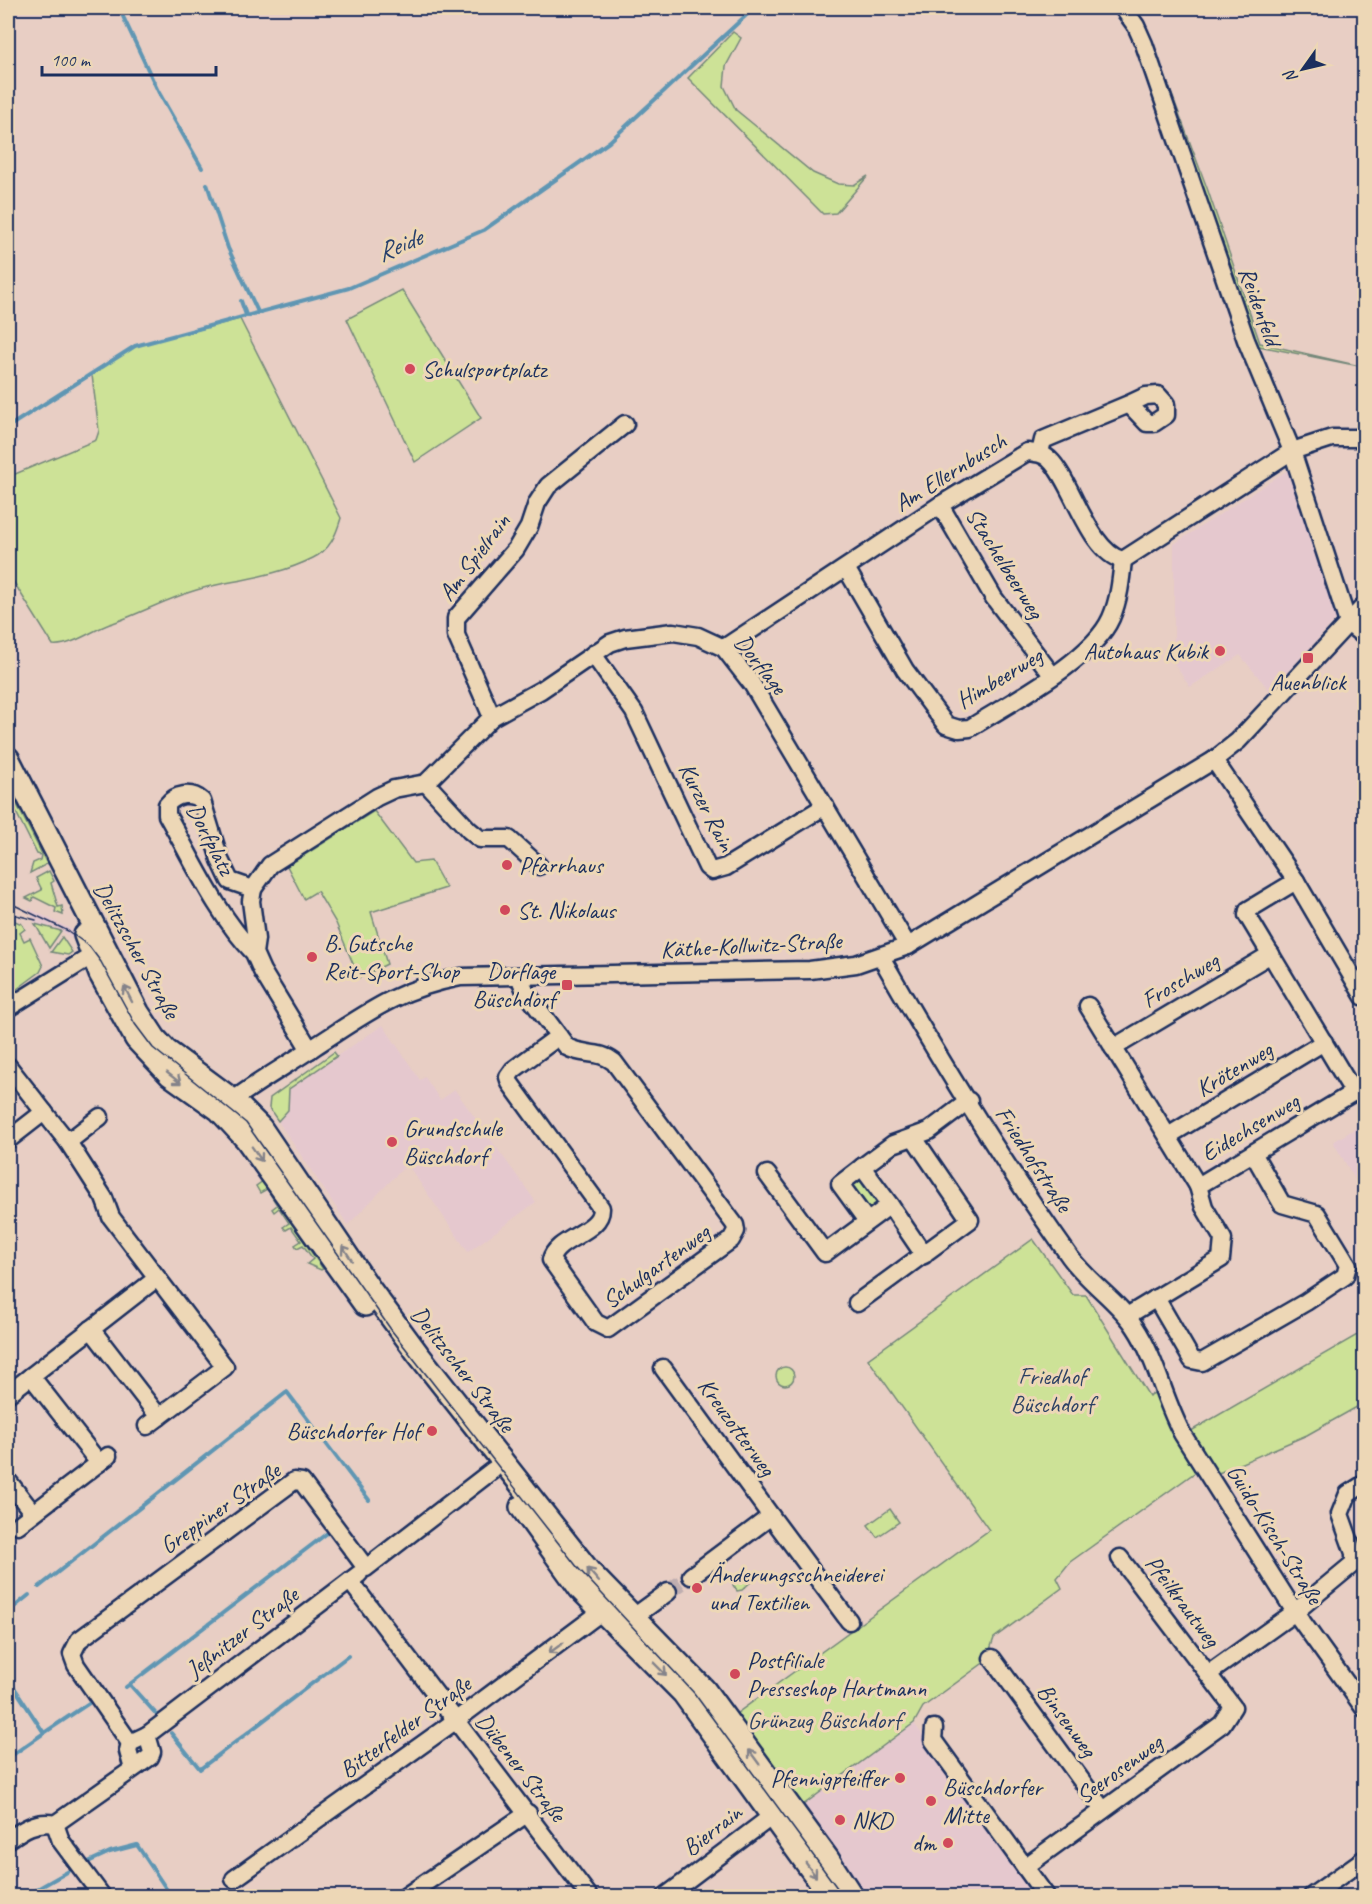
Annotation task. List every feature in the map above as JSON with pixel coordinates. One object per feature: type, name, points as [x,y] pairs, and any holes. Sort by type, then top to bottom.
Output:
[{"type":"main road","name":"Delitzscher Straße","points":[[8,758],[60,860],[98,951],[155,1038],[226,1105],[261,1128],[322,1214],[370,1289],[411,1345],[571,1548],[625,1623]]},
{"type":"main road","points":[[256,1100],[258,1113],[307,1184],[322,1214]]},
{"type":"main road","name":"Delitzscher Straße","points":[[226,1105],[246,1139],[382,1329],[493,1470],[565,1570],[602,1612],[625,1623],[704,1689],[780,1810],[830,1896]]},
{"type":"main road","name":"Delitzscher Straße","points":[[780,1810],[852,1896]]},
{"type":"street","name":"Reidenfeld","points":[[1123,8],[1136,26],[1144,44],[1246,340],[1292,451],[1348,623]]},
{"type":"street","points":[[1040,453],[1043,440],[1129,404]]},
{"type":"street","name":"Am Spielrain","points":[[492,717],[456,634],[456,618],[516,549],[548,486],[625,424]]},
{"type":"street","points":[[1123,560],[1292,451],[1332,438],[1365,438]]},
{"type":"street","name":"Am Ellernbusch","points":[[724,648],[940,505],[1027,452],[1040,453],[1050,460],[1084,519],[1107,551],[1115,558],[1123,560]]},
{"type":"street","name":"Stachelbeerweg","points":[[940,505],[989,591],[1052,675]]},
{"type":"street","name":"Himbeerweg","points":[[846,568],[904,670],[946,725],[959,729],[970,728],[1074,661],[1094,642],[1110,620],[1119,593],[1123,560]]},
{"type":"street","name":"Käthe-Kollwitz-Straße","points":[[226,1105],[384,1002],[419,986],[461,977],[790,971],[845,966],[881,957],[908,946],[1215,760],[1238,741],[1365,606]]},
{"type":"street","points":[[1348,623],[1365,636]]},
{"type":"street","name":"Dorflage","points":[[426,783],[492,717],[541,690],[592,654],[625,638],[673,632],[698,636],[724,648],[752,684],[908,946]]},
{"type":"street","name":"Kurzer Rain","points":[[592,654],[634,712],[703,862],[712,871],[726,867],[825,806]]},
{"type":"street","points":[[1215,760],[1296,881],[1365,997]]},
{"type":"street","points":[[253,889],[270,865],[377,797],[394,789],[426,783],[461,822],[480,839],[509,839],[539,866]]},
{"type":"street","name":"Dorfplatz","points":[[254,953],[256,939],[251,901],[253,889],[230,881],[220,860],[202,801],[191,795],[179,795],[171,799],[167,805],[167,815],[209,889],[242,941],[254,953],[261,971],[310,1050]]},
{"type":"street","points":[[1296,881],[1248,910],[1247,915],[1324,1042],[1359,1089]]},
{"type":"street","points":[[8,1008],[98,951]]},
{"type":"street","name":"Froschweg","points":[[1113,1048],[1271,954]]},
{"type":"street","name":"Friedhofstraße","points":[[881,957],[969,1101],[1070,1257],[1099,1291],[1127,1316],[1137,1330],[1157,1378]]},
{"type":"street","name":"Schulgartenweg","points":[[519,976],[525,991],[559,1036],[575,1052],[606,1054],[615,1062],[735,1225],[736,1231],[731,1240],[608,1329],[596,1323],[551,1260],[555,1251],[597,1220],[601,1208],[510,1083],[508,1077],[513,1070],[559,1036]]},
{"type":"street","points":[[1088,1006],[1198,1186]]},
{"type":"street","name":"Krötenweg","points":[[1168,1136],[1324,1042]]},
{"type":"street","points":[[8,1066],[68,1142],[104,1198],[111,1217],[225,1367],[153,1422],[91,1329]]},
{"type":"street","points":[[256,1100],[263,1085],[278,1069]]},
{"type":"street","name":"Eidechsenweg","points":[[1127,1316],[1221,1259],[1223,1239],[1204,1207],[1198,1186],[1359,1089]]},
{"type":"street","points":[[867,1221],[840,1184],[893,1144],[929,1131],[969,1101]]},
{"type":"street","points":[[8,1140],[44,1112]]},
{"type":"street","points":[[68,1142],[100,1117]]},
{"type":"street","points":[[857,1303],[970,1220],[914,1138]]},
{"type":"street","points":[[1156,1298],[1192,1360],[1202,1362],[1306,1302],[1345,1276],[1348,1265],[1317,1214],[1282,1204],[1253,1153]]},
{"type":"street","points":[[862,1167],[924,1255]]},
{"type":"street","points":[[767,1174],[825,1252],[890,1205]]},
{"type":"street","points":[[8,1394],[157,1278]]},
{"type":"street","name":"Kreuzotterweg","points":[[663,1368],[849,1621]]},
{"type":"street","points":[[18,1525],[103,1460],[31,1376]]},
{"type":"street","name":"Guido-Kisch-Straße","points":[[1157,1378],[1184,1435],[1294,1612],[1365,1708]]},
{"type":"street","points":[[366,1568],[493,1470]]},
{"type":"street","points":[[8,1480],[33,1513]]},
{"type":"street","name":"Greppiner Straße","points":[[130,1743],[76,1665],[72,1654],[75,1644],[294,1481],[302,1482],[366,1568]]},
{"type":"street","name":"Pfeilkrautweg","points":[[1120,1558],[1208,1674],[1294,1612],[1345,1573],[1354,1563],[1354,1553],[1340,1514],[1348,1494],[1365,1484]]},
{"type":"street","points":[[691,1576],[771,1516]]},
{"type":"street","name":"Jeßnitzer Straße","points":[[130,1743],[147,1735],[366,1568]]},
{"type":"street","name":"Dübener Straße","points":[[350,1581],[589,1896]]},
{"type":"street","points":[[625,1623],[668,1592]]},
{"type":"street","name":"Bitterfelder Straße","points":[[234,1879],[455,1721],[602,1612]]},
{"type":"street","name":"Binsenweg","points":[[992,1658],[1103,1810]]},
{"type":"street","name":"Seerosenweg","points":[[1025,1868],[1222,1724],[1233,1707],[1208,1674]]},
{"type":"street","points":[[934,1728],[933,1740],[1046,1896]]},
{"type":"street","points":[[8,1840],[26,1827],[46,1822],[55,1824],[150,1757],[152,1752],[147,1735]]},
{"type":"street","points":[[130,1743],[128,1751],[133,1769]]},
{"type":"street","name":"Bierrain","points":[[666,1896],[780,1810]]},
{"type":"street","points":[[406,1896],[528,1813]]},
{"type":"street","points":[[55,1824],[62,1841],[102,1896]]},
{"type":"street","points":[[1312,1896],[1365,1859]]},
{"type":"shaded area","points":[[1288,470],[1338,617],[1270,691],[1240,655],[1190,687],[1174,663],[1174,544]]},
{"type":"shaded area","points":[[29,908],[81,934],[80,943],[61,931],[35,924]]},
{"type":"shaded area","name":"Grundschule Büschdorf","points":[[383,1025],[420,1080],[425,1077],[440,1100],[455,1090],[536,1202],[468,1252],[407,1164],[348,1225],[278,1121],[288,1110],[288,1089]]},
{"type":"shaded area","points":[[1364,1123],[1364,1194],[1333,1142]]},
{"type":"shaded area","points":[[914,1723],[1039,1896],[865,1896],[803,1805]]},
{"type":"green space","points":[[1128,8],[1134,8],[1147,28],[1207,188],[1260,343],[1364,367],[1254,345]]},
{"type":"green space","points":[[733,32],[741,38],[726,66],[724,86],[736,110],[813,173],[838,184],[854,185],[868,176],[836,213],[823,214],[688,78]]},
{"type":"green space","name":"Schulsportplatz","points":[[402,290],[481,418],[415,462],[347,319]]},
{"type":"green space","points":[[240,319],[341,518],[332,541],[319,555],[300,564],[274,573],[195,590],[106,625],[76,640],[53,645],[8,573],[8,477],[96,440],[99,431],[92,375],[135,346]]},
{"type":"green space","points":[[8,787],[47,864],[30,873],[33,863],[40,860],[41,855],[37,854],[8,796]]},
{"type":"green space","points":[[374,811],[413,863],[431,861],[446,888],[371,912],[387,964],[359,978],[336,923],[317,891],[304,899],[287,866]]},
{"type":"green space","points":[[49,871],[54,881],[51,883],[58,907],[62,906],[63,915],[55,912],[56,908],[34,897],[32,901],[26,898],[42,890],[36,878]]},
{"type":"green space","points":[[8,918],[22,924],[25,929],[20,933],[24,941],[30,938],[43,966],[40,972],[13,992],[8,984]]},
{"type":"green space","points":[[35,924],[61,931],[49,948]]},
{"type":"green space","points":[[62,937],[72,952],[68,955],[51,952]]},
{"type":"green space","points":[[334,1052],[337,1056],[289,1089],[288,1110],[278,1121],[269,1108],[270,1098]]},
{"type":"green space","points":[[861,1178],[881,1204],[867,1213],[851,1195],[850,1182]]},
{"type":"green space","points":[[263,1181],[323,1269],[307,1264],[313,1259],[303,1245],[297,1248],[295,1245],[301,1241],[291,1227],[286,1230],[283,1227],[289,1223],[279,1208],[274,1212],[272,1209],[277,1205],[267,1189],[260,1193],[256,1186]]},
{"type":"green space","points":[[1033,1239],[1073,1295],[1086,1295],[1149,1396],[1156,1392],[1197,1471],[1070,1562],[1057,1578],[1062,1588],[994,1638],[986,1661],[923,1707],[914,1723],[803,1805],[736,1714],[989,1530],[868,1359]]},
{"type":"green space","points":[[1364,1331],[1364,1403],[1307,1435],[1214,1475],[1184,1435]]},
{"type":"green space","points":[[785,1367],[791,1370],[794,1376],[791,1382],[785,1385],[779,1382],[776,1376],[779,1370]]},
{"type":"green space","points":[[890,1509],[899,1522],[877,1537],[868,1525]]},
{"type":"green space","points":[[744,1573],[750,1573],[754,1579],[742,1590],[737,1591],[733,1585],[734,1580]]},
{"type":"waterway","points":[[119,8],[158,91],[202,168]]},
{"type":"waterway","name":"Reide","points":[[8,427],[135,346],[349,288],[484,230],[609,142],[754,8]]},
{"type":"waterway","points":[[207,184],[228,248],[258,312]]},
{"type":"waterway","points":[[241,301],[246,315]]},
{"type":"waterway","points":[[39,1587],[287,1392],[369,1500]]},
{"type":"waterway","points":[[126,1687],[330,1531]]},
{"type":"waterway","points":[[8,1612],[29,1595]]},
{"type":"waterway","points":[[171,1733],[200,1769],[348,1656]]},
{"type":"waterway","points":[[8,1678],[44,1733],[8,1758]]},
{"type":"waterway","points":[[130,1685],[157,1715]]},
{"type":"waterway","points":[[44,1733],[89,1703]]},
{"type":"waterway","points":[[86,1863],[110,1852],[137,1845],[171,1896]]},
{"type":"waterway","points":[[25,1896],[69,1871]]},
{"type":"tunnel","points":[[668,1592],[691,1576]]},
{"type":"tram line","points":[[8,902],[68,931],[89,946],[101,962],[135,1024],[153,1048],[246,1123],[392,1331],[578,1568],[694,1693],[843,1896]]},
{"type":"tram line","points":[[8,913],[36,920]]},
{"type":"place","name":"Schulsportplatz","points":[[410,369]]},
{"type":"place","name":"Autohaus Kubik","points":[[1220,651]]},
{"type":"place","name":"Auenblick","points":[[1308,658]]},
{"type":"place","name":"Pfarrhaus","points":[[507,865]]},
{"type":"place","name":"St. Nikolaus","points":[[505,910]]},
{"type":"place","name":"B. Gutsche Reit-Sport-Shop","points":[[312,957]]},
{"type":"place","name":"Dorflage Büschdorf","points":[[567,985]]},
{"type":"place","name":"Grundschule Büschdorf","points":[[392,1142]]},
{"type":"place","name":"Büschdorfer Hof","points":[[432,1431]]},
{"type":"place","name":"Änderungsschneiderei und Textilien","points":[[697,1588]]},
{"type":"place","name":"Postfiliale Presseshop Hartmann","points":[[735,1674]]},
{"type":"place","name":"Pfennigpfeiffer","points":[[900,1778]]},
{"type":"place","name":"Büschdorfer Mitte","points":[[931,1801]]},
{"type":"place","name":"NKD","points":[[840,1820]]},
{"type":"place","name":"dm","points":[[948,1843]]},
{"type":"park label","name":"Friedhof Büschdorf","points":[[1052,1390]]},
{"type":"park label","name":"Grünzug Büschdorf","points":[[824,1720]]}]
